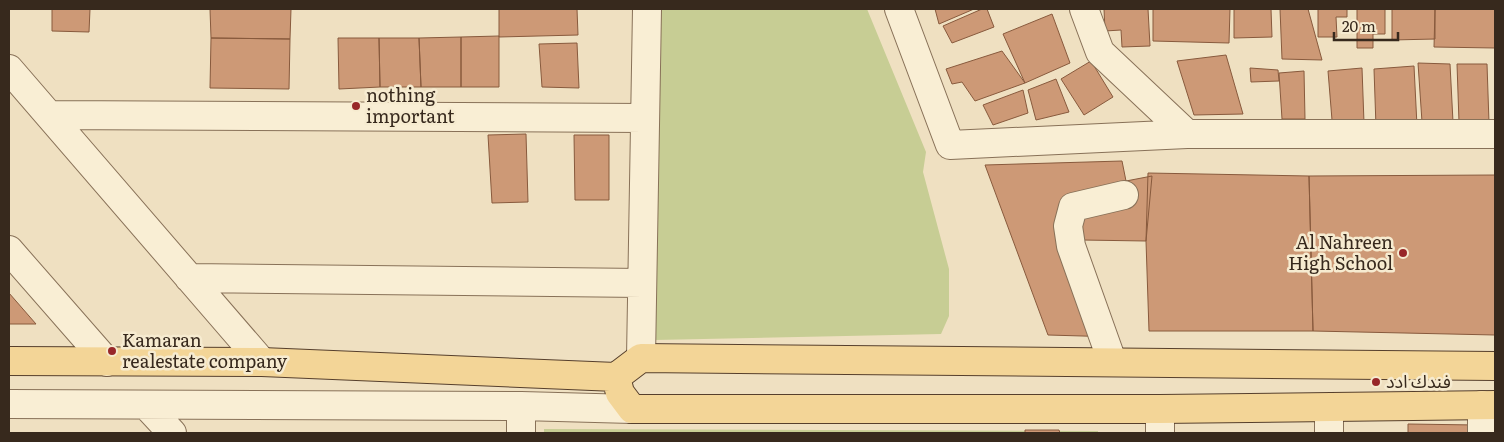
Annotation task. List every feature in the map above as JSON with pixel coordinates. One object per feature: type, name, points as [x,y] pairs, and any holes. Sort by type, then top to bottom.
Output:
[{"type":"main road","points":[[9,361],[262,362],[616,377],[641,358],[1495,366]]},
{"type":"main road","points":[[616,377],[620,393],[632,409],[1160,421],[1329,421],[1489,405]]},
{"type":"street","points":[[641,358],[647,9]]},
{"type":"street","points":[[899,9],[950,145],[1187,134],[1495,134]]},
{"type":"street","points":[[1084,9],[1100,52],[1187,134]]},
{"type":"street","points":[[9,69],[262,362]]},
{"type":"street","points":[[49,115],[645,118]]},
{"type":"street","points":[[1112,361],[1071,246],[1068,226],[1073,206],[1124,195]]},
{"type":"street","points":[[9,250],[107,362]]},
{"type":"street","points":[[189,278],[642,283]]},
{"type":"street","points":[[9,404],[521,406],[632,409]]},
{"type":"street","points":[[1482,433],[1489,405]]},
{"type":"street","points":[[147,406],[172,433]]},
{"type":"street","points":[[521,406],[521,433]]},
{"type":"green space","points":[[661,9],[867,9],[926,152],[923,172],[949,269],[949,316],[941,334],[655,340],[656,117]]},
{"type":"green space","points":[[544,429],[1098,431],[1098,433],[544,433]]},
{"type":"building","points":[[52,9],[90,9],[89,32],[52,31]]},
{"type":"building","points":[[210,9],[291,9],[290,39],[211,38]]},
{"type":"building","points":[[499,9],[577,9],[578,35],[499,37]]},
{"type":"building","points":[[935,9],[974,9],[939,24]]},
{"type":"building","points":[[982,9],[987,9],[994,27],[952,43],[943,26]]},
{"type":"building","points":[[1104,9],[1148,9],[1150,46],[1122,47],[1121,30],[1105,31]]},
{"type":"building","points":[[1153,9],[1230,9],[1229,43],[1153,41]]},
{"type":"building","points":[[1234,9],[1271,9],[1272,37],[1234,38]]},
{"type":"building","points":[[1280,9],[1308,9],[1322,60],[1282,59]]},
{"type":"building","points":[[1318,9],[1347,9],[1347,17],[1336,17],[1337,37],[1318,37]]},
{"type":"building","points":[[1357,9],[1385,9],[1385,34],[1373,34],[1373,48],[1357,48]]},
{"type":"building","points":[[1392,9],[1435,9],[1435,39],[1392,40]]},
{"type":"building","points":[[1435,9],[1495,9],[1495,48],[1434,47]]},
{"type":"building","points":[[1052,14],[1070,63],[1025,83],[1003,34]]},
{"type":"building","points":[[499,36],[499,87],[461,87],[461,37]]},
{"type":"building","points":[[461,37],[461,87],[421,87],[419,38]]},
{"type":"building","points":[[211,38],[290,39],[289,89],[210,88]]},
{"type":"building","points":[[338,38],[379,38],[380,87],[339,89]]},
{"type":"building","points":[[379,38],[419,38],[421,87],[380,87]]},
{"type":"building","points":[[577,43],[579,88],[542,87],[539,44]]},
{"type":"building","points":[[1002,51],[1025,83],[975,101],[962,82],[952,84],[946,69]]},
{"type":"building","points":[[1226,55],[1243,114],[1194,115],[1177,61]]},
{"type":"building","points":[[1091,61],[1113,97],[1084,115],[1061,79]]},
{"type":"building","points":[[1418,63],[1450,64],[1453,122],[1422,122]]},
{"type":"building","points":[[1457,64],[1487,64],[1489,123],[1459,122]]},
{"type":"building","points":[[1414,66],[1417,126],[1376,127],[1374,69]]},
{"type":"building","points":[[1250,68],[1278,70],[1279,81],[1251,82]]},
{"type":"building","points":[[1362,68],[1364,123],[1332,120],[1328,71]]},
{"type":"building","points":[[1304,71],[1305,119],[1282,119],[1279,73]]},
{"type":"building","points":[[1056,79],[1069,112],[1036,120],[1028,90]]},
{"type":"building","points":[[1023,90],[1028,113],[993,125],[983,105]]},
{"type":"building","points":[[526,134],[528,202],[492,203],[488,135]]},
{"type":"building","points":[[574,135],[609,135],[609,200],[575,200]]},
{"type":"building","points":[[1122,161],[1126,181],[1152,176],[1146,241],[1082,240],[1117,337],[1048,335],[985,165]]},
{"type":"building","points":[[1148,173],[1309,176],[1313,331],[1149,331],[1146,241]]},
{"type":"building","name":"Al Nahreen High School","points":[[1495,175],[1495,335],[1313,331],[1309,176]]},
{"type":"building","points":[[9,293],[36,324],[9,324]]},
{"type":"building","points":[[1408,424],[1476,425],[1476,433],[1408,433]]},
{"type":"building","points":[[1025,430],[1059,430],[1060,433],[1025,433]]},
{"type":"place","name":"nothing important","points":[[356,106]]},
{"type":"place","name":"Al Nahreen High School","points":[[1403,253]]},
{"type":"place","name":"Kamaran realestate company","points":[[112,351]]},
{"type":"place","name":"فندك ادد","points":[[1376,382]]}]
